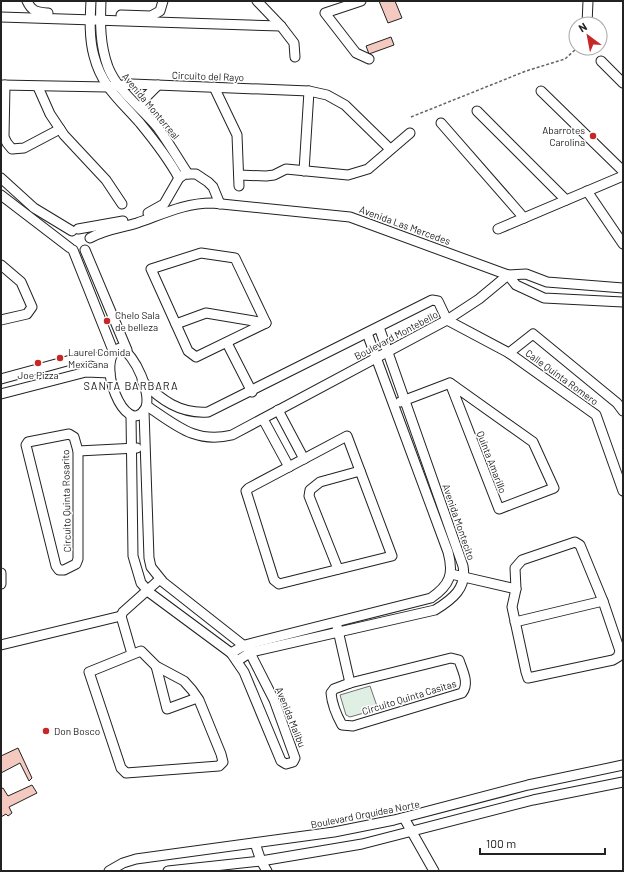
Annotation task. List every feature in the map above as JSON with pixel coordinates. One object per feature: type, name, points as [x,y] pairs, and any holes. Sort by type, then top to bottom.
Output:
[{"type":"street","name":"Avenida Monterreal","points":[[91,1],[90,33],[93,55],[100,73],[107,87],[152,138],[179,178]]},
{"type":"street","name":"Avenida Monterreal","points":[[101,1],[102,48],[109,68],[119,86],[145,113],[172,148],[188,174]]},
{"type":"street","points":[[162,1],[160,11],[166,22]]},
{"type":"street","points":[[257,1],[281,26],[294,43],[295,57]]},
{"type":"street","points":[[361,1],[325,14],[356,53],[369,59]]},
{"type":"street","points":[[587,16],[588,1]]},
{"type":"street","points":[[21,18],[29,4],[35,12],[90,17]]},
{"type":"street","points":[[1,17],[151,16],[160,11]]},
{"type":"street","points":[[101,17],[166,22],[281,26]]},
{"type":"street","points":[[601,60],[623,83]]},
{"type":"street","name":"Circuito del Rayo","points":[[3,85],[107,87],[132,84],[309,91],[327,95],[345,105],[390,149]]},
{"type":"street","points":[[3,85],[4,136],[12,149],[24,148],[60,129]]},
{"type":"street","points":[[138,121],[145,113],[143,109],[144,99],[158,85]]},
{"type":"street","points":[[38,86],[60,129],[70,143],[106,180],[122,204]]},
{"type":"street","points":[[214,87],[237,135],[239,186]]},
{"type":"street","points":[[304,171],[309,91]]},
{"type":"street","points":[[541,91],[623,171]]},
{"type":"street","points":[[477,111],[566,200]]},
{"type":"street","points":[[441,122],[524,218]]},
{"type":"street","points":[[238,175],[270,176],[286,169],[348,175],[368,169],[410,133]]},
{"type":"street","points":[[145,409],[142,415],[136,417],[131,416],[126,412],[118,398],[110,373],[112,357],[67,239],[75,230],[128,220],[158,209],[167,200],[179,178],[188,174],[203,177],[213,187],[220,204]]},
{"type":"street","points":[[498,229],[623,176]]},
{"type":"street","points":[[1,178],[34,208],[75,230],[85,230],[90,238],[89,245],[85,250],[79,252],[71,250],[1,194]]},
{"type":"street","points":[[587,191],[623,244]]},
{"type":"street","points":[[167,200],[175,208]]},
{"type":"street","name":"Avenida Las Mercedes","points":[[90,238],[103,231],[136,223],[175,208],[196,203],[220,204],[350,217],[508,276],[526,274],[547,282],[623,288]]},
{"type":"street","points":[[85,250],[127,350]]},
{"type":"street","points":[[201,253],[235,258],[266,323],[196,357],[188,351],[151,269],[201,253]]},
{"type":"street","points":[[1,265],[21,282],[32,307],[26,314],[1,320]]},
{"type":"street","points":[[447,320],[479,299],[508,276]]},
{"type":"street","name":"Avenida Las Mercedes","points":[[508,276],[516,285],[544,298],[623,302]]},
{"type":"street","name":"Boulevard Montebello","points":[[142,381],[154,393],[170,404],[196,413],[216,410],[435,300],[438,301],[447,320],[232,435],[219,438],[207,438],[186,432],[145,409]]},
{"type":"street","points":[[176,324],[206,313],[266,323]]},
{"type":"street","name":"Calle Quinta Romero","points":[[447,320],[509,353],[596,415],[623,491]]},
{"type":"street","name":"Avenida Montecito","points":[[379,327],[463,566],[464,578]]},
{"type":"street","name":"Avenida Montecito","points":[[367,333],[448,552],[451,562],[451,574]]},
{"type":"street","name":"Calle Quinta Romero","points":[[509,353],[533,334],[617,403],[623,411]]},
{"type":"street","points":[[227,343],[252,392]]},
{"type":"street","points":[[112,357],[120,348],[127,350]]},
{"type":"street","name":"Avenida Malibu","points":[[127,350],[136,364],[147,402],[145,409],[145,447],[149,558],[151,567],[160,579],[248,649],[274,700],[296,758],[293,762],[286,764],[281,761],[244,672],[231,653],[147,590],[141,583],[132,556],[131,416]]},
{"type":"street","points":[[1,379],[78,358],[91,356],[112,357]]},
{"type":"street","points":[[1,394],[86,372],[110,373]]},
{"type":"street","points":[[393,404],[450,383]]},
{"type":"street","name":"Quinta Amarillo","points":[[450,383],[534,442],[554,488],[499,508],[450,383]]},
{"type":"street","points":[[278,410],[304,459]]},
{"type":"street","points":[[262,419],[289,467]]},
{"type":"street","name":"Circuito Quinta Rosarito","points":[[69,434],[74,437],[78,451],[78,559],[76,564],[64,570],[59,570],[56,566],[26,445],[28,442],[69,434]]},
{"type":"street","points":[[347,436],[392,556],[284,584],[279,584],[274,580],[246,491],[304,459],[347,436]]},
{"type":"street","points":[[78,451],[145,447]]},
{"type":"street","points":[[338,569],[309,496],[310,490],[320,482],[360,471]]},
{"type":"street","points":[[575,542],[580,545],[603,601],[620,651],[618,657],[613,660],[528,678],[512,607],[516,589],[515,568],[518,563],[575,542]]},
{"type":"street","points":[[1,574],[1,584]]},
{"type":"street","points":[[237,661],[248,649],[336,622],[431,598],[440,592],[451,574],[516,589]]},
{"type":"street","points":[[231,653],[338,632],[435,610],[456,596],[462,587],[464,578]]},
{"type":"street","points":[[1,645],[121,616],[160,579]]},
{"type":"street","points":[[516,622],[603,601]]},
{"type":"street","points":[[121,616],[132,654]]},
{"type":"street","points":[[336,622],[350,683]]},
{"type":"street","points":[[141,651],[156,666],[184,681],[197,698],[221,754],[223,762],[219,766],[126,773],[121,768],[89,672],[141,651]]},
{"type":"street","name":"Circuito Quinta Casitas","points":[[456,658],[459,660],[466,682],[466,688],[457,695],[347,726],[342,725],[339,719],[331,693],[334,689],[350,683],[456,658]]},
{"type":"street","points":[[156,666],[167,709],[197,698]]},
{"type":"street","name":"Boulevard Orquídea Norte","points":[[109,871],[123,863],[136,859],[334,832],[404,818],[528,785],[623,765]]},
{"type":"street","points":[[168,871],[261,860],[362,844],[534,800],[623,782]]},
{"type":"street","points":[[404,818],[434,871]]},
{"type":"street","points":[[255,843],[267,871]]},
{"type":"path","points":[[411,117],[526,71],[565,59],[568,56]]},
{"type":"green space","points":[[370,686],[378,709],[350,717],[346,715],[340,695]]},
{"type":"building","points":[[379,1],[395,1],[402,18],[388,23]]},
{"type":"building","points":[[391,37],[394,45],[369,54],[366,46]]},
{"type":"building","points":[[18,748],[32,778],[29,781],[20,763],[1,773],[1,756]]},
{"type":"building","points":[[32,785],[37,793],[9,807],[12,813],[8,816],[6,814],[1,817],[1,789],[3,788],[8,796]]},
{"type":"place","name":"Abarrotes Carolina","points":[[593,136]]},
{"type":"place","name":"Chelo Sala de belleza","points":[[107,321]]},
{"type":"place","name":"Laurel Comida Mexicana","points":[[60,358]]},
{"type":"place","name":"Joe Pizza","points":[[38,363]]},
{"type":"place","name":"Don Bosco","points":[[46,731]]},
{"type":"district","name":"SANTA BARBARA","points":[[131,385]]}]
